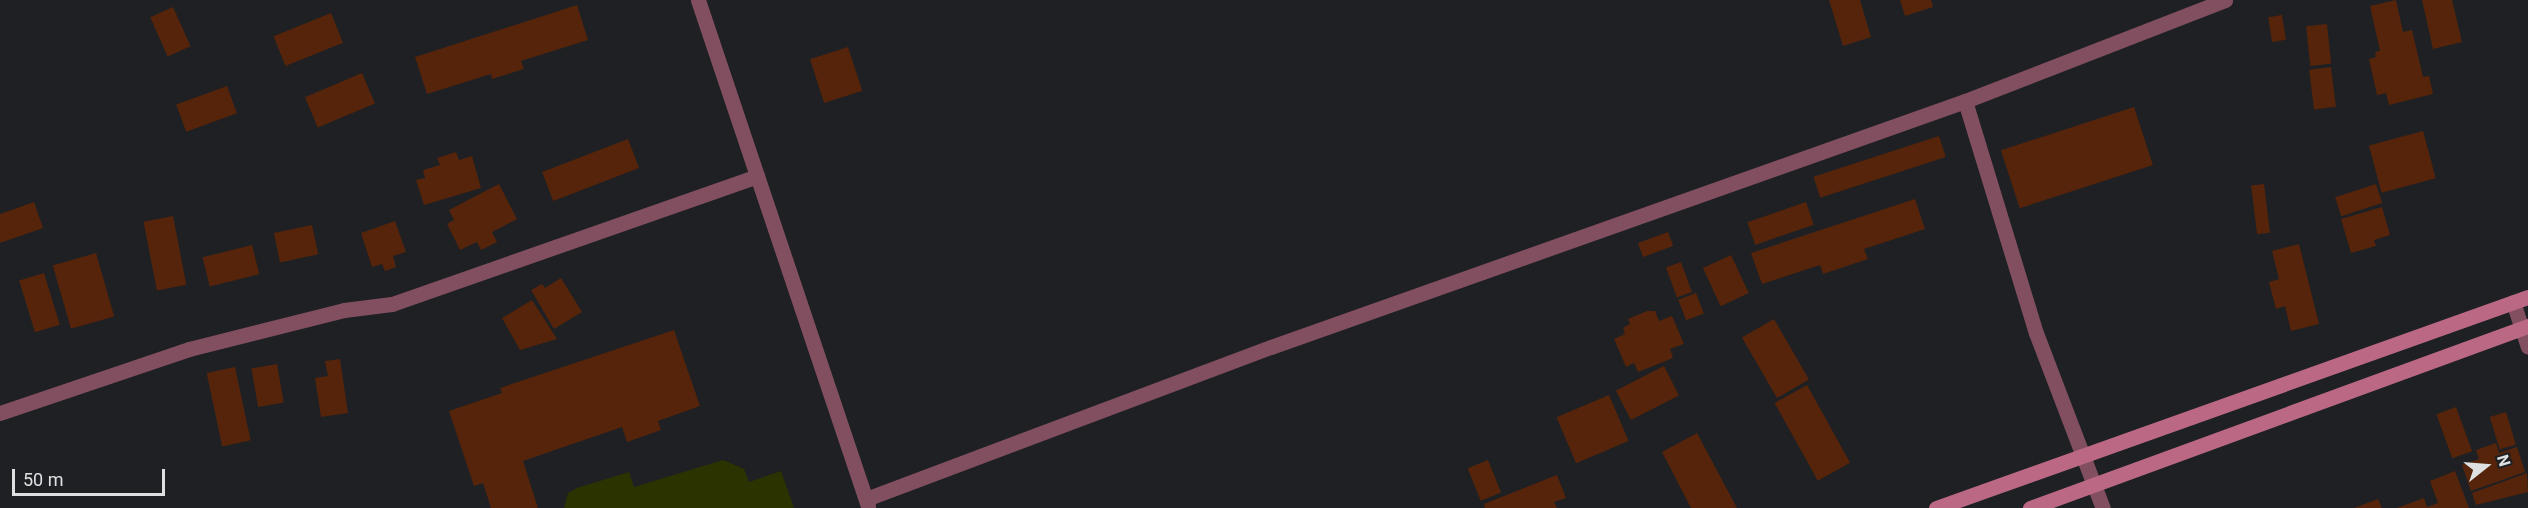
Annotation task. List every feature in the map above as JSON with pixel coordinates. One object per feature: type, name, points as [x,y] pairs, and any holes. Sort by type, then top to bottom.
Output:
[{"type":"street","points":[[698,0],[867,503],[1271,347],[1965,101],[2225,0]]},
{"type":"street","points":[[1965,101],[2036,333],[2103,508]]},
{"type":"street","points":[[0,413],[189,349],[344,310],[392,304],[757,176]]},
{"type":"street","points":[[1936,508],[2521,300],[2528,347]]},
{"type":"street","points":[[2030,508],[2525,327]]},
{"type":"green space","points":[[723,460],[744,469],[749,482],[781,471],[794,508],[564,508],[568,493],[577,488],[629,472],[634,487]]},
{"type":"building","points":[[1829,0],[1860,0],[1871,37],[1843,46]]},
{"type":"building","points":[[1900,0],[1931,0],[1933,7],[1905,16]]},
{"type":"building","points":[[2396,0],[2403,32],[2412,30],[2423,77],[2429,76],[2433,94],[2389,105],[2386,93],[2377,95],[2369,59],[2376,57],[2375,52],[2380,51],[2370,6]]},
{"type":"building","points":[[2422,0],[2452,0],[2462,42],[2433,49]]},
{"type":"building","points":[[577,5],[588,40],[521,61],[524,69],[492,79],[491,74],[427,94],[415,57]]},
{"type":"building","points":[[173,7],[190,46],[168,56],[150,17]]},
{"type":"building","points":[[331,13],[343,43],[286,66],[274,36]]},
{"type":"building","points":[[2282,15],[2286,40],[2272,42],[2268,17]]},
{"type":"building","points":[[2327,24],[2331,64],[2310,66],[2306,26]]},
{"type":"building","points":[[848,47],[862,91],[824,103],[810,59]]},
{"type":"building","points":[[2331,67],[2336,107],[2314,109],[2309,70]]},
{"type":"building","points":[[362,73],[375,103],[318,128],[305,97]]},
{"type":"building","points":[[227,86],[237,113],[186,132],[176,104]]},
{"type":"building","points":[[2134,107],[2153,165],[2020,208],[2001,150]]},
{"type":"building","points":[[2423,131],[2436,178],[2382,193],[2369,145]]},
{"type":"building","points":[[1939,136],[1946,157],[1820,198],[1813,177]]},
{"type":"building","points":[[628,139],[639,168],[553,201],[542,172]]},
{"type":"building","points":[[456,152],[459,160],[472,156],[481,188],[424,205],[416,180],[425,178],[423,170],[440,165],[437,158]]},
{"type":"building","points":[[499,184],[517,219],[492,232],[497,242],[481,250],[477,242],[460,250],[447,224],[454,220],[449,210]]},
{"type":"building","points":[[2264,184],[2270,233],[2257,234],[2251,186]]},
{"type":"building","points":[[2376,184],[2382,203],[2341,216],[2335,197]]},
{"type":"building","points":[[1915,199],[1925,229],[1864,249],[1868,259],[1823,274],[1820,265],[1762,284],[1751,253]]},
{"type":"building","points":[[34,202],[43,228],[0,243],[0,214]]},
{"type":"building","points":[[1806,202],[1814,225],[1755,245],[1747,222]]},
{"type":"building","points":[[2382,207],[2390,235],[2374,240],[2376,246],[2351,253],[2341,219]]},
{"type":"building","points":[[173,216],[186,285],[157,290],[144,222]]},
{"type":"building","points":[[395,221],[406,252],[393,256],[396,267],[385,271],[382,264],[372,267],[361,233]]},
{"type":"building","points":[[312,225],[318,254],[280,262],[274,233]]},
{"type":"building","points":[[1668,232],[1673,246],[1643,257],[1638,243]]},
{"type":"building","points":[[2299,244],[2319,324],[2291,331],[2285,306],[2276,309],[2269,282],[2279,279],[2272,251]]},
{"type":"building","points":[[252,245],[259,274],[210,286],[203,257]]},
{"type":"building","points":[[96,253],[114,316],[71,329],[53,265]]},
{"type":"building","points":[[1731,255],[1749,293],[1721,306],[1703,268]]},
{"type":"building","points":[[1681,262],[1692,292],[1677,298],[1666,267]]},
{"type":"building","points":[[44,273],[60,325],[35,332],[19,281]]},
{"type":"building","points":[[561,278],[582,312],[554,329],[531,290],[542,284],[545,288]]},
{"type":"building","points":[[1696,293],[1704,314],[1686,320],[1678,300]]},
{"type":"building","points":[[532,300],[557,339],[520,350],[502,318]]},
{"type":"building","points":[[1647,311],[1655,311],[1659,321],[1672,316],[1684,344],[1670,349],[1673,358],[1638,372],[1634,363],[1626,367],[1614,339],[1625,334],[1623,328],[1630,324],[1628,319]]},
{"type":"building","points":[[1774,319],[1809,380],[1777,398],[1742,338]]},
{"type":"building","points":[[674,330],[700,406],[658,421],[661,430],[627,442],[622,427],[523,461],[538,508],[491,508],[483,483],[474,486],[449,411],[502,393],[500,388]]},
{"type":"building","points":[[340,359],[348,413],[321,417],[315,378],[328,376],[325,361]]},
{"type":"building","points":[[277,364],[284,402],[258,407],[251,369]]},
{"type":"building","points":[[1664,366],[1679,395],[1631,420],[1616,391]]},
{"type":"building","points":[[235,367],[251,440],[222,446],[207,373]]},
{"type":"building","points":[[1807,385],[1850,463],[1818,481],[1775,403]]},
{"type":"building","points":[[1609,395],[1629,441],[1576,463],[1557,417]]},
{"type":"building","points":[[2456,407],[2472,451],[2452,458],[2436,414]]},
{"type":"building","points":[[2506,412],[2516,445],[2500,449],[2490,417]]},
{"type":"building","points":[[1697,433],[1737,508],[1691,508],[1662,452]]},
{"type":"building","points":[[2496,443],[2499,453],[2517,447],[2525,472],[2471,491],[2462,465],[2479,459],[2476,450]]},
{"type":"building","points":[[1488,460],[1501,492],[1481,501],[1468,468]]},
{"type":"building","points":[[2455,471],[2469,508],[2397,508],[2424,498],[2427,507],[2438,503],[2430,481]]},
{"type":"building","points":[[2527,473],[2528,492],[2476,505],[2472,493]]},
{"type":"building","points":[[1557,475],[1566,498],[1554,502],[1557,508],[1485,508],[1484,504]]},
{"type":"building","points":[[2378,499],[2382,508],[2354,508]]}]
